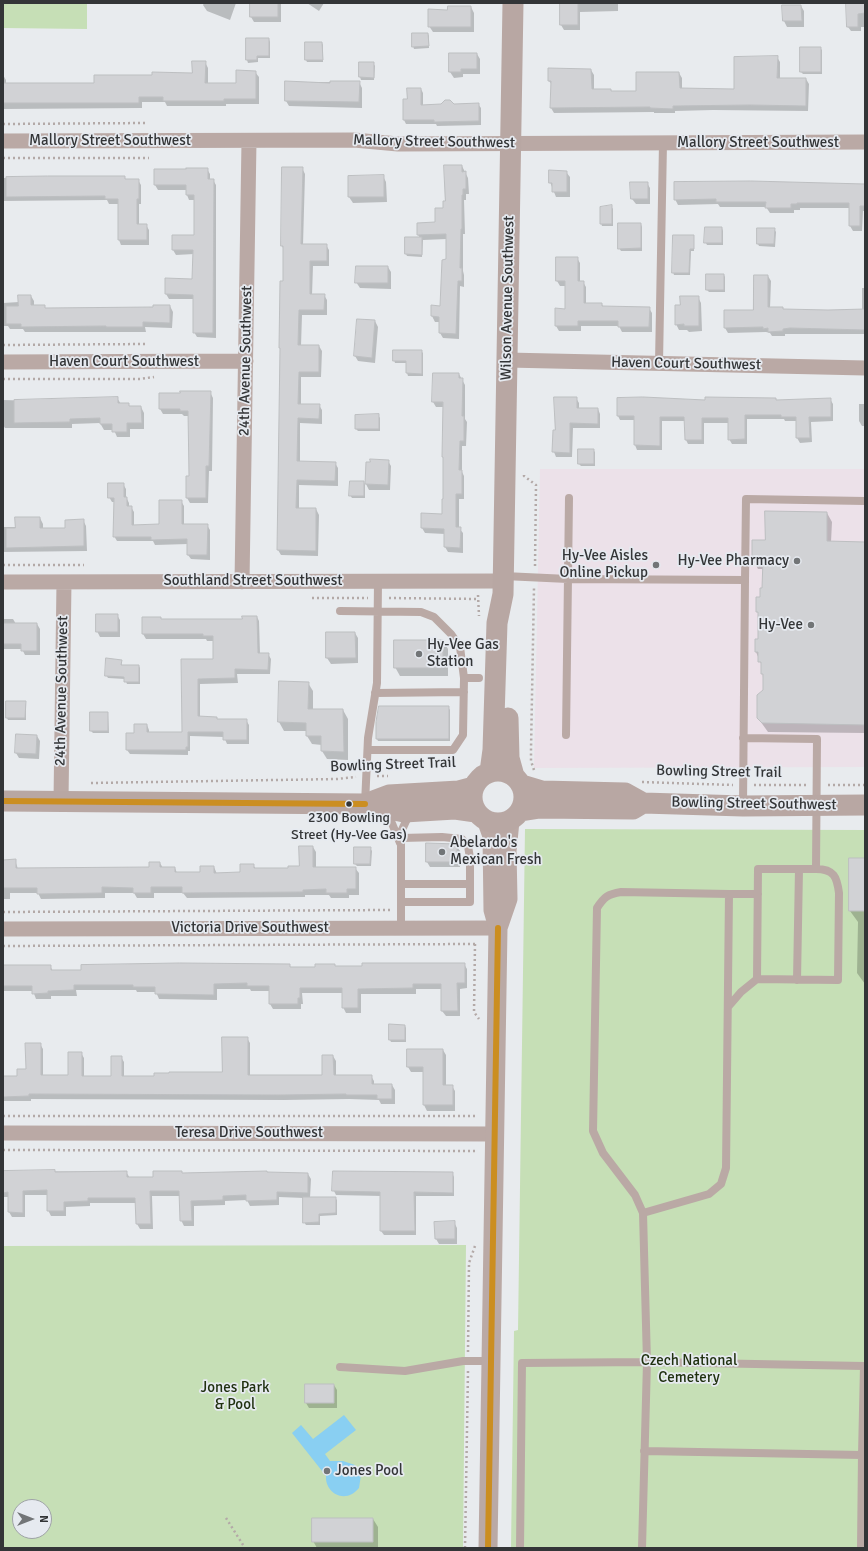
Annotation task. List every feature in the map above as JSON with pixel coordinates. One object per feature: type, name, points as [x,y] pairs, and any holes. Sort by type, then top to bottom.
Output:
[{"type":"main road","name":"Wilson Avenue Southwest","points":[[490,772],[493,760],[494,744],[497,622],[503,584],[513,3]]},
{"type":"main road","name":"Wilson Avenue Southwest","points":[[503,584],[509,613],[508,750],[509,758],[524,778]]},
{"type":"main road","points":[[3,801],[61,800],[372,805],[404,812],[455,809],[482,817],[495,824],[516,816],[524,804],[524,778],[508,772],[500,771],[490,772],[480,778],[474,787],[472,798],[473,806],[482,817]]},
{"type":"main road","name":"Bowling Street Southwest","points":[[524,778],[542,791],[625,793],[643,803],[743,806],[865,806]]},
{"type":"main road","points":[[372,805],[389,795],[459,790],[474,787]]},
{"type":"main road","name":"Bowling Street Southwest","points":[[516,816],[540,808],[633,809],[643,803]]},
{"type":"street","name":"24th Avenue Southwest","points":[[242,582],[250,140]]},
{"type":"street","name":"Mallory Street Southwest","points":[[3,141],[354,140],[398,144],[865,142]]},
{"type":"street","name":"Haven Court Southwest","points":[[507,360],[865,368]]},
{"type":"street","name":"Haven Court Southwest","points":[[3,362],[246,361]]},
{"type":"street","name":"Southland Street Southwest","points":[[3,582],[378,581],[503,584]]},
{"type":"street","name":"24th Avenue Southwest","points":[[61,800],[64,582]]},
{"type":"street","points":[[498,928],[508,899],[507,839],[516,816]]},
{"type":"street","points":[[482,817],[492,836],[493,910],[498,928],[488,1548]]},
{"type":"street","name":"Victoria Drive Southwest","points":[[3,929],[498,928]]},
{"type":"street","name":"Teresa Drive Southwest","points":[[3,1133],[495,1134]]},
{"type":"lane","points":[[660,364],[663,143]]},
{"type":"lane","points":[[566,734],[569,498]]},
{"type":"lane","points":[[743,806],[746,499],[865,500]]},
{"type":"lane","points":[[503,584],[535,577],[568,579],[745,580]]},
{"type":"lane","points":[[378,581],[377,683],[366,776],[372,805],[386,813],[401,841]]},
{"type":"lane","points":[[340,611],[421,612],[434,617],[451,634],[460,648],[464,678],[463,735],[452,750],[368,750]]},
{"type":"lane","points":[[464,678],[479,678]]},
{"type":"lane","points":[[375,693],[464,692]]},
{"type":"lane","points":[[744,738],[817,739],[816,869]]},
{"type":"lane","points":[[401,928],[401,841],[403,826],[414,811]]},
{"type":"lane","points":[[401,841],[442,837],[462,839],[468,846],[470,884],[470,902],[401,906]]},
{"type":"lane","points":[[728,1008],[741,992],[757,979],[838,980],[839,893],[838,882],[832,872],[824,869],[758,869],[757,979]]},
{"type":"lane","points":[[797,980],[799,869]]},
{"type":"lane","points":[[401,884],[470,884]]},
{"type":"lane","points":[[642,1548],[647,1362],[643,1214],[635,1195],[603,1153],[593,1131],[597,908],[603,899],[612,894],[622,892],[758,894]]},
{"type":"lane","points":[[643,1214],[709,1194],[721,1184],[726,1168],[729,894]]},
{"type":"lane","points":[[340,1367],[405,1371],[468,1361],[492,1360]]},
{"type":"lane","points":[[520,1548],[522,1363],[647,1362],[864,1366],[861,1548]]},
{"type":"lane","points":[[644,1451],[863,1455]]},
{"type":"path","points":[[3,124],[146,123]]},
{"type":"path","points":[[3,158],[149,158]]},
{"type":"path","points":[[3,345],[146,344]]},
{"type":"path","points":[[3,379],[140,379],[161,377]]},
{"type":"path","points":[[524,469],[524,476],[536,485],[531,750],[533,769],[524,778]]},
{"type":"path","points":[[3,565],[84,564]]},
{"type":"path","points":[[312,598],[478,598]]},
{"type":"path","points":[[508,750],[531,750]]},
{"type":"path","name":"Bowling Street Trail","points":[[87,783],[330,779],[390,776]]},
{"type":"path","name":"Bowling Street Trail","points":[[634,781],[743,785],[865,785]]},
{"type":"path","points":[[3,912],[401,906]]},
{"type":"path","points":[[475,938],[474,1012],[480,1019]]},
{"type":"path","points":[[3,946],[475,944]]},
{"type":"path","points":[[478,1109],[478,1123]]},
{"type":"path","points":[[3,1116],[478,1116]]},
{"type":"path","points":[[478,1143],[478,1158]]},
{"type":"path","points":[[3,1150],[478,1151]]},
{"type":"path","points":[[465,1548],[469,1263],[476,1244]]},
{"type":"path","points":[[226,1518],[245,1548]]},
{"type":"shaded area","points":[[540,469],[865,469],[865,767],[534,768]]},
{"type":"green space","points":[[3,3],[87,3],[87,29],[3,28]]},
{"type":"green space","name":"Czech National Cemetery","points":[[525,829],[865,830],[865,1548],[511,1548],[514,1331],[518,1330]]},
{"type":"green space","name":"Jones Park & Pool","points":[[466,1245],[463,1548],[3,1548],[3,1246]]},
{"type":"water","points":[[344,1415],[356,1430],[325,1454],[330,1461],[343,1461],[355,1465],[361,1475],[359,1488],[347,1496],[338,1495],[330,1490],[326,1481],[326,1476],[292,1433],[301,1425],[313,1439]]},
{"type":"building","points":[[250,3],[278,3],[278,17],[250,17]]},
{"type":"building","points":[[560,3],[578,3],[578,25],[560,25]]},
{"type":"building","points":[[846,3],[865,3],[865,13],[858,14],[858,27],[847,27]]},
{"type":"building","points":[[782,5],[801,5],[802,21],[783,21]]},
{"type":"building","points":[[448,6],[471,6],[471,27],[428,27],[428,9],[447,10]]},
{"type":"building","points":[[412,33],[428,33],[429,46],[412,47]]},
{"type":"building","points":[[246,38],[269,38],[269,56],[257,56],[257,60],[246,60]]},
{"type":"building","points":[[305,42],[322,42],[323,60],[305,60]]},
{"type":"building","points":[[800,47],[821,47],[821,72],[800,72]]},
{"type":"building","points":[[449,53],[477,53],[477,69],[461,69],[461,72],[449,72]]},
{"type":"building","points":[[778,56],[777,78],[806,78],[806,106],[673,106],[673,109],[650,107],[550,108],[551,81],[548,81],[548,68],[591,69],[592,89],[636,91],[636,72],[679,72],[680,88],[734,89],[734,57]]},
{"type":"building","points":[[192,61],[206,61],[205,83],[236,83],[236,70],[256,71],[256,99],[224,99],[224,101],[163,101],[163,97],[139,97],[139,103],[3,103],[3,83],[94,83],[94,75],[152,75],[152,72],[192,73]]},
{"type":"building","points":[[359,62],[374,62],[374,78],[359,77]]},
{"type":"building","points":[[285,81],[330,83],[330,81],[360,81],[359,102],[285,101]]},
{"type":"building","points":[[407,88],[421,88],[421,105],[441,104],[445,100],[450,100],[454,104],[479,103],[479,121],[434,122],[434,120],[403,120],[403,99],[407,99]]},
{"type":"building","points":[[444,165],[462,165],[462,172],[466,171],[466,189],[463,189],[462,195],[460,268],[462,268],[462,281],[458,281],[456,334],[439,333],[439,317],[431,316],[431,305],[440,306],[442,260],[446,259],[446,234],[417,235],[417,223],[435,222],[435,208],[443,208],[443,201],[445,201]]},
{"type":"building","points":[[282,167],[303,167],[301,244],[327,244],[327,261],[310,261],[310,294],[325,294],[324,310],[299,310],[298,345],[319,345],[319,372],[299,372],[298,404],[320,404],[319,419],[298,418],[297,461],[336,462],[335,481],[297,480],[296,508],[316,508],[316,551],[277,550],[280,281],[283,281],[283,246],[281,246]]},
{"type":"building","points":[[208,168],[208,179],[214,179],[213,333],[193,333],[193,295],[165,294],[165,278],[192,279],[193,250],[172,250],[172,235],[194,235],[194,195],[186,195],[186,185],[154,185],[154,169]]},
{"type":"building","points":[[549,170],[567,171],[567,192],[552,192],[552,183],[549,183]]},
{"type":"building","points":[[384,175],[384,197],[348,197],[348,176]]},
{"type":"building","points":[[125,176],[125,179],[139,179],[137,224],[147,224],[147,240],[118,240],[118,199],[105,199],[105,196],[6,197],[6,177]]},
{"type":"building","points":[[751,181],[865,184],[865,206],[860,206],[860,226],[849,226],[849,203],[797,203],[791,204],[791,208],[765,208],[766,202],[716,202],[716,199],[674,200],[674,182]]},
{"type":"building","points":[[630,182],[648,182],[648,199],[631,199]]},
{"type":"building","points":[[612,205],[612,224],[600,224],[600,207]]},
{"type":"building","points":[[618,223],[641,223],[641,248],[618,249]]},
{"type":"building","points":[[705,227],[722,227],[722,243],[704,243]]},
{"type":"building","points":[[757,228],[775,228],[774,244],[757,244]]},
{"type":"building","points":[[673,235],[694,235],[694,249],[690,249],[689,273],[672,273]]},
{"type":"building","points":[[405,237],[422,237],[422,255],[405,254]]},
{"type":"building","points":[[556,257],[578,257],[578,281],[584,281],[584,303],[602,303],[602,306],[650,307],[649,327],[618,327],[618,321],[578,321],[578,326],[555,326],[555,308],[565,309],[565,281],[556,281]]},
{"type":"building","points":[[356,266],[388,266],[388,283],[355,283]]},
{"type":"building","points":[[706,274],[724,274],[724,290],[706,290]]},
{"type":"building","points":[[754,275],[768,275],[768,307],[783,307],[783,309],[828,310],[865,309],[865,330],[790,328],[783,329],[783,331],[768,332],[768,328],[763,329],[763,327],[724,328],[724,310],[753,310]]},
{"type":"building","points":[[18,295],[31,295],[31,305],[45,305],[45,308],[153,307],[153,305],[170,305],[170,323],[143,322],[143,327],[21,327],[21,324],[6,324],[6,306],[18,306]]},
{"type":"building","points":[[680,296],[699,296],[699,326],[684,326],[684,324],[675,325],[675,305],[680,305]]},
{"type":"building","points":[[357,319],[375,320],[372,358],[354,356]]},
{"type":"building","points":[[393,350],[422,350],[422,374],[406,373],[406,361],[393,361]]},
{"type":"building","points":[[433,373],[459,373],[459,378],[463,378],[462,416],[464,416],[464,441],[460,441],[459,470],[462,470],[462,494],[456,494],[456,527],[461,527],[460,548],[444,547],[444,529],[421,528],[421,513],[442,514],[443,402],[432,402]]},
{"type":"building","points":[[180,391],[211,391],[209,466],[206,466],[206,498],[186,498],[186,476],[189,476],[188,411],[180,411],[180,409],[159,409],[159,393],[180,393]]},
{"type":"building","points":[[118,397],[118,403],[129,403],[129,406],[141,406],[142,423],[127,423],[127,432],[112,432],[112,424],[100,424],[100,418],[70,419],[70,422],[14,423],[14,400]]},
{"type":"building","points":[[554,397],[577,397],[577,408],[598,408],[598,424],[570,423],[570,453],[552,452],[553,430],[555,430]]},
{"type":"building","points":[[643,397],[705,400],[705,397],[776,398],[776,400],[831,398],[831,417],[809,417],[810,438],[796,438],[796,417],[781,417],[781,415],[745,415],[745,439],[728,440],[728,418],[702,418],[702,440],[685,440],[684,417],[660,417],[660,446],[634,445],[634,416],[617,416],[617,398]]},
{"type":"building","points":[[379,414],[379,429],[355,429],[355,415]]},
{"type":"building","points":[[578,449],[594,449],[594,464],[578,464]]},
{"type":"building","points":[[370,459],[389,460],[388,485],[365,484],[366,462],[370,462]]},
{"type":"building","points":[[350,481],[364,481],[364,496],[349,496]]},
{"type":"building","points":[[108,483],[124,483],[124,497],[127,497],[127,506],[132,506],[132,525],[159,524],[159,500],[182,500],[182,524],[208,524],[207,555],[187,555],[187,539],[151,540],[151,537],[113,537],[114,498],[108,498]]},
{"type":"building","name":"Hy-Vee","points":[[765,511],[827,512],[827,541],[865,542],[865,725],[762,723],[757,718],[757,695],[763,690],[763,674],[761,674],[761,662],[758,662],[758,652],[755,652],[755,639],[758,639],[758,612],[756,612],[756,597],[760,597],[760,588],[762,588],[763,560],[752,560],[752,540],[765,540]]},
{"type":"building","points":[[15,517],[40,517],[40,528],[65,528],[65,520],[84,519],[84,546],[6,548],[6,528],[15,528]]},
{"type":"building","points":[[96,614],[118,614],[118,632],[96,632]]},
{"type":"building","points":[[242,616],[257,616],[258,653],[269,653],[268,670],[235,669],[235,678],[198,679],[198,716],[217,717],[217,719],[247,719],[247,740],[223,740],[223,732],[188,732],[188,747],[186,747],[186,750],[126,750],[126,733],[134,733],[134,724],[147,724],[147,732],[182,732],[181,659],[213,659],[213,636],[203,636],[203,634],[142,634],[142,617],[161,617],[161,619],[242,619]]},
{"type":"building","points":[[3,623],[37,623],[37,651],[21,651],[21,644],[3,644]]},
{"type":"building","points":[[326,632],[355,632],[356,658],[326,658]]},
{"type":"building","name":"Hy-Vee Gas Station","points":[[394,640],[443,640],[443,668],[394,668]]},
{"type":"building","points":[[106,658],[122,660],[121,665],[139,665],[139,682],[124,682],[124,677],[105,676]]},
{"type":"building","points":[[279,681],[309,682],[308,709],[343,709],[344,752],[321,751],[321,736],[306,736],[306,723],[278,722]]},
{"type":"building","points":[[6,701],[26,701],[25,718],[6,718]]},
{"type":"building","points":[[379,706],[449,706],[449,739],[376,739],[376,722]]},
{"type":"building","points":[[90,712],[108,712],[108,731],[90,731]]},
{"type":"building","points":[[16,734],[37,735],[36,754],[15,753]]},
{"type":"building","name":"Abelardo's Mexican Fresh","points":[[426,843],[457,844],[457,862],[426,862]]},
{"type":"building","points":[[299,846],[313,846],[313,867],[356,867],[356,889],[347,889],[347,893],[326,893],[326,889],[303,890],[303,892],[182,893],[182,887],[151,887],[151,893],[133,893],[133,888],[102,887],[102,893],[37,894],[37,888],[3,888],[3,860],[16,859],[16,868],[149,867],[149,862],[160,862],[160,867],[175,867],[175,872],[200,872],[200,866],[214,866],[214,873],[240,872],[240,864],[254,864],[254,868],[288,868],[288,866],[299,866]]},
{"type":"building","points":[[354,847],[371,847],[370,864],[354,864]]},
{"type":"building","points":[[849,858],[865,858],[865,911],[849,911]]},
{"type":"building","points":[[180,963],[290,964],[290,967],[315,967],[315,964],[362,966],[362,963],[465,963],[465,983],[457,983],[458,1011],[441,1011],[441,984],[413,984],[413,988],[358,989],[358,1008],[342,1008],[342,988],[300,988],[300,998],[298,998],[298,1004],[269,1004],[269,986],[247,986],[247,983],[214,984],[214,995],[155,994],[155,987],[133,987],[133,985],[74,985],[74,990],[48,991],[48,993],[32,994],[32,986],[3,986],[3,965],[51,965],[51,970],[81,970],[81,965]]},
{"type":"building","points":[[389,1024],[405,1025],[405,1040],[389,1040]]},
{"type":"building","points":[[222,1037],[248,1037],[248,1075],[322,1075],[322,1055],[333,1055],[334,1075],[372,1075],[372,1084],[392,1084],[392,1099],[377,1099],[377,1095],[346,1094],[29,1094],[29,1096],[3,1097],[3,1076],[17,1076],[17,1069],[26,1069],[25,1043],[41,1043],[41,1075],[68,1075],[68,1052],[82,1052],[82,1076],[111,1076],[111,1056],[122,1056],[122,1076],[154,1076],[154,1073],[169,1072],[222,1072]]},
{"type":"building","points":[[407,1049],[443,1049],[443,1085],[453,1085],[453,1105],[423,1105],[423,1067],[407,1067]]},
{"type":"building","points":[[55,1170],[55,1172],[127,1171],[127,1177],[153,1177],[153,1171],[182,1171],[182,1173],[267,1171],[308,1173],[308,1193],[277,1192],[277,1200],[246,1201],[246,1195],[223,1196],[223,1200],[191,1201],[192,1221],[180,1221],[179,1191],[150,1191],[151,1224],[136,1224],[135,1198],[88,1198],[88,1201],[64,1202],[64,1211],[47,1211],[47,1190],[23,1191],[23,1213],[8,1212],[8,1192],[3,1193],[3,1171]]},
{"type":"building","points":[[333,1171],[453,1172],[453,1193],[414,1192],[415,1231],[380,1231],[380,1192],[332,1191]]},
{"type":"building","points":[[303,1197],[336,1197],[336,1213],[319,1214],[319,1222],[303,1223]]},
{"type":"building","points":[[455,1221],[455,1239],[435,1239],[434,1222]]},
{"type":"building","points":[[305,1384],[334,1384],[334,1403],[305,1403]]},
{"type":"building","points":[[312,1518],[373,1518],[373,1542],[312,1542]]},
{"type":"transit line","points":[[3,801],[365,804]]},
{"type":"transit line","points":[[488,1548],[498,928]]},
{"type":"place","name":"Hy-Vee Pharmacy","points":[[797,561]]},
{"type":"place","name":"Hy-Vee Aisles Online Pickup","points":[[656,565]]},
{"type":"place","name":"Hy-Vee","points":[[811,625]]},
{"type":"place","name":"Hy-Vee Gas Station","points":[[419,654]]},
{"type":"place","name":"2300 Bowling Street (Hy-Vee Gas)","points":[[349,804]]},
{"type":"place","name":"Abelardo's Mexican Fresh","points":[[442,852]]},
{"type":"place","name":"Jones Pool","points":[[327,1471]]}]
